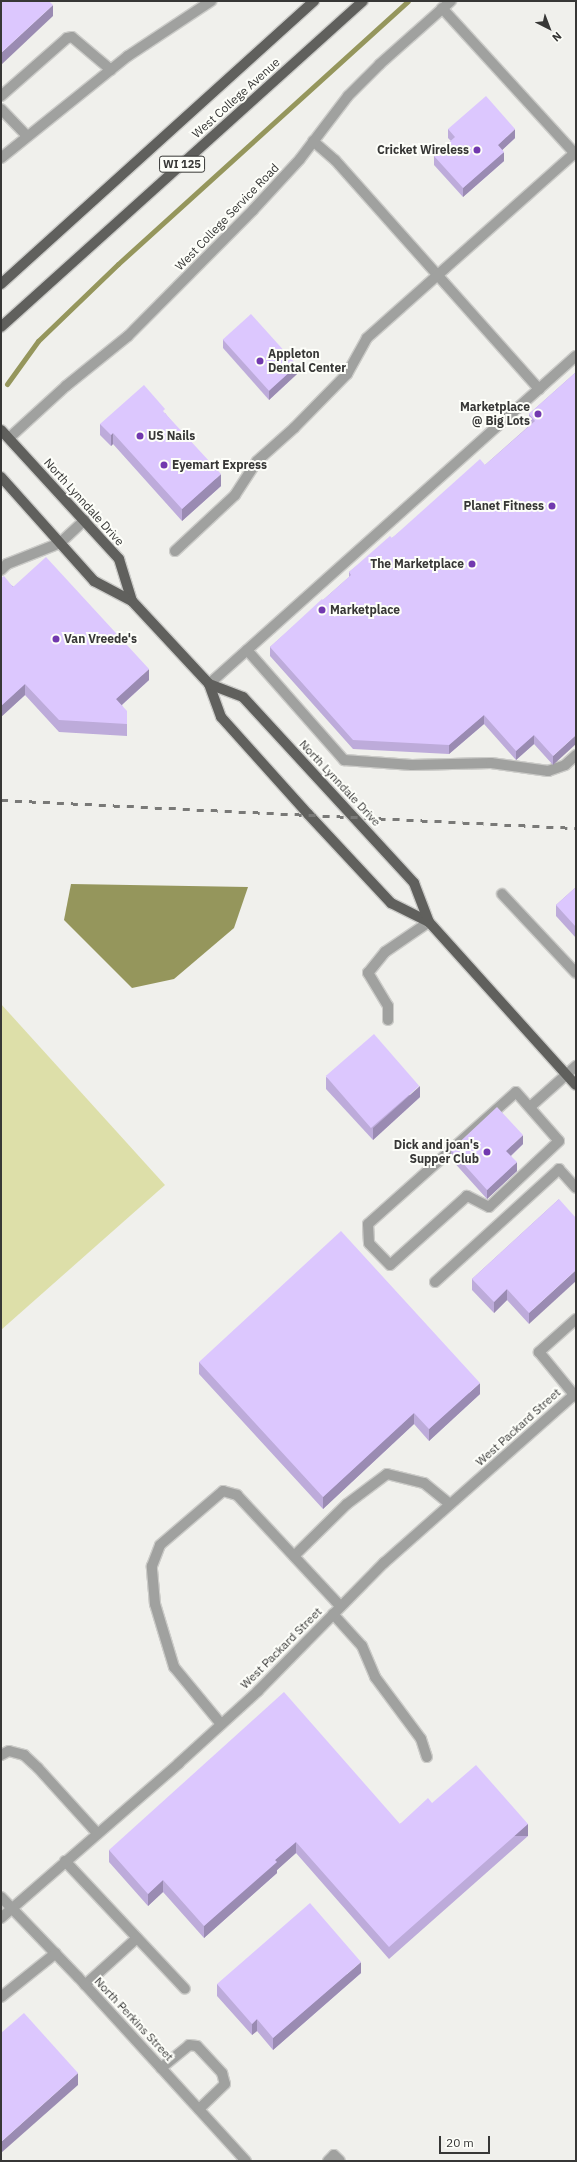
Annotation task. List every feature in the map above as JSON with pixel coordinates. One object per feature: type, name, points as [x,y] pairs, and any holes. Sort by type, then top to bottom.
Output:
[{"type":"main road","name":"West College Avenue","points":[[1,284],[314,1]]},
{"type":"main road","name":"West College Avenue","points":[[1,327],[363,1]]},
{"type":"main road","name":"North Lynndale Drive","points":[[1,430],[85,520],[119,559],[132,601]]},
{"type":"main road","name":"North Lynndale Drive","points":[[1,477],[94,581],[132,601],[209,684],[221,718],[391,903],[429,922]]},
{"type":"main road","name":"North Lynndale Drive","points":[[209,684],[244,697],[414,883],[429,922],[576,1085]]},
{"type":"street","points":[[1,158],[111,70],[211,1]]},
{"type":"street","name":"West College Service Road","points":[[8,438],[66,386],[128,336],[254,210],[313,141],[348,96],[374,69],[450,1]]},
{"type":"street","points":[[175,551],[235,495],[257,461],[294,428],[347,374],[367,338],[437,274],[575,153],[442,8]]},
{"type":"street","points":[[1,96],[67,38],[72,37],[111,70]]},
{"type":"street","points":[[1,109],[27,136]]},
{"type":"street","points":[[313,141],[335,160],[539,389]]},
{"type":"street","points":[[209,684],[576,356]]},
{"type":"street","points":[[3,564],[60,543],[85,520]]},
{"type":"street","points":[[247,650],[344,760],[412,765],[491,763],[548,771],[565,766],[576,755]]},
{"type":"street","points":[[502,894],[576,973]]},
{"type":"street","points":[[388,1020],[388,1006],[368,973],[385,952],[429,922]]},
{"type":"street","points":[[530,1107],[576,1066]]},
{"type":"street","points":[[516,1092],[530,1107],[559,1142],[489,1207],[467,1196],[390,1265],[369,1243],[368,1224],[516,1092]]},
{"type":"street","points":[[435,1282],[559,1169],[576,1188]]},
{"type":"street","points":[[575,1395],[539,1352],[576,1319]]},
{"type":"street","name":"West Packard Street","points":[[1,1918],[258,1691],[384,1563],[575,1395]]},
{"type":"street","points":[[294,1556],[347,1504],[387,1474],[424,1482],[450,1504]]},
{"type":"street","points":[[221,1724],[174,1667],[155,1604],[152,1566],[160,1545],[223,1492],[237,1495],[294,1556],[337,1610],[362,1646],[375,1677],[421,1739],[427,1757]]},
{"type":"street","points":[[1,1755],[9,1751],[24,1755],[38,1768],[97,1833]]},
{"type":"street","points":[[65,1861],[185,1989]]},
{"type":"street","name":"North Perkins Street","points":[[1,1897],[13,1907],[56,1953],[246,2161]]},
{"type":"street","points":[[85,1985],[137,1938]]},
{"type":"street","points":[[1,1997],[56,1953]]},
{"type":"street","points":[[161,2068],[189,2045],[197,2046],[222,2073],[225,2084],[199,2109]]},
{"type":"street","points":[[328,2161],[334,2156],[340,2161]]},
{"type":"shaded area","points":[[71,884],[248,887],[234,928],[174,979],[132,988],[64,920]]},
{"type":"shaded area","points":[[1,1004],[165,1185],[1,1330]]},
{"type":"building","points":[[1,1],[49,1],[53,5],[1,53]]},
{"type":"building","name":"Cricket Wireless","points":[[486,96],[515,129],[498,145],[504,152],[463,188],[434,156],[455,137],[448,129]]},
{"type":"building","name":"Appleton Dental Center","points":[[251,314],[297,365],[269,391],[223,339]]},
{"type":"building","name":"The Marketplace","points":[[576,372],[576,735],[553,756],[534,735],[516,751],[484,715],[449,745],[353,740],[270,647],[322,599],[323,600],[351,575],[349,572],[390,536],[392,538],[480,459],[485,465],[535,421],[529,414]]},
{"type":"building","points":[[144,385],[165,409],[163,411],[221,474],[182,509],[113,433],[111,435],[100,424]]},
{"type":"building","name":"Van Vreede's","points":[[46,557],[149,669],[116,699],[127,711],[127,724],[59,720],[25,684],[1,706],[1,578],[4,576],[13,587]]},
{"type":"building","points":[[576,887],[576,927],[556,905]]},
{"type":"building","points":[[374,1034],[419,1086],[371,1128],[326,1076]]},
{"type":"building","name":"Dick and joan's Supper Club","points":[[497,1107],[523,1135],[506,1151],[517,1162],[487,1190],[451,1150]]},
{"type":"building","points":[[559,1199],[576,1218],[576,1270],[529,1313],[507,1289],[494,1302],[472,1279]]},
{"type":"building","points":[[341,1231],[480,1383],[429,1429],[414,1413],[323,1497],[199,1362]]},
{"type":"building","points":[[284,1692],[400,1824],[428,1798],[432,1803],[476,1765],[528,1824],[389,1947],[296,1842],[275,1860],[277,1862],[204,1926],[163,1880],[148,1894],[109,1850]]},
{"type":"building","points":[[310,1903],[361,1962],[273,2038],[257,2019],[252,2024],[217,1984]]},
{"type":"building","points":[[24,2013],[78,2073],[1,2142],[1,2033]]},
{"type":"waterway","points":[[7,384],[38,341],[118,264],[408,1]]},
{"type":"railway","points":[[1,800],[576,828]]},
{"type":"place","name":"Cricket Wireless","points":[[477,150]]},
{"type":"place","name":"Appleton Dental Center","points":[[260,361]]},
{"type":"place","name":"Marketplace @ Big Lots","points":[[538,414]]},
{"type":"place","name":"US Nails","points":[[140,436]]},
{"type":"place","name":"Eyemart Express","points":[[164,465]]},
{"type":"place","name":"Planet Fitness","points":[[552,506]]},
{"type":"place","name":"The Marketplace","points":[[472,564]]},
{"type":"place","name":"Marketplace","points":[[322,610]]},
{"type":"place","name":"Van Vreede's","points":[[56,639]]},
{"type":"place","name":"Dick and joan's Supper Club","points":[[487,1152]]}]
